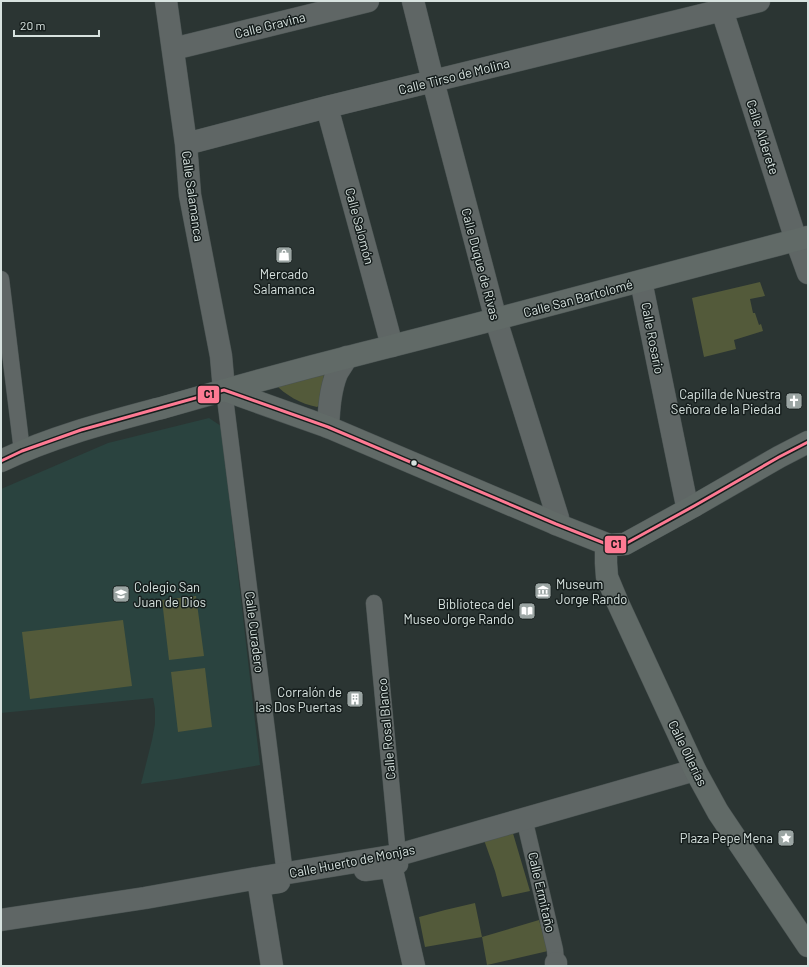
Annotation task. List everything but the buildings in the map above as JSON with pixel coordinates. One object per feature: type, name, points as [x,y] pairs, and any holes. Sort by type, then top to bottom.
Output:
[{"type":"main road","name":"Calle San Bartolomé","points":[[1,461],[22,451],[81,430],[224,390],[802,239]]},
{"type":"main road","points":[[224,390],[328,427],[609,545],[624,544],[808,442]]},
{"type":"main road","name":"Calle Ollerías","points":[[606,544],[607,578],[695,770],[718,812],[808,946]]},
{"type":"street","name":"Calle Salamanca","points":[[166,1],[186,144],[190,195],[221,356],[224,390]]},
{"type":"street","name":"Calle Gravina","points":[[173,49],[368,1]]},
{"type":"street","name":"Calle Duque de Rivas","points":[[413,1],[496,320],[558,518],[556,524]]},
{"type":"street","name":"Calle Tirso de Molina","points":[[186,144],[721,6],[759,1]]},
{"type":"street","name":"Calle Alderete","points":[[721,6],[802,239],[808,274]]},
{"type":"street","name":"Calle Salomón","points":[[327,107],[392,346]]},
{"type":"street","name":"Calle Rosario","points":[[641,281],[686,501],[688,506],[694,506]]},
{"type":"street","points":[[328,427],[332,390],[338,373],[347,357]]},
{"type":"street","name":"Calle Huerto de Monjas","points":[[1,920],[145,898],[398,855],[695,770]]},
{"type":"street","points":[[272,966],[259,885],[388,867],[392,870],[414,966]]},
{"type":"lane","points":[[1,279],[22,451]]},
{"type":"lane","name":"Calle Curadero","points":[[224,390],[284,874]]},
{"type":"lane","name":"Calle Rosal Blanco","points":[[374,603],[398,855],[422,966]]},
{"type":"lane","name":"Calle Ermitaño","points":[[524,818],[555,950],[556,964]]},
{"type":"shaded area","name":"Colegio San Juan de Dios","points":[[209,418],[221,426],[260,765],[141,784],[155,724],[153,698],[1,713],[1,489],[108,443]]},
{"type":"green space","points":[[760,282],[765,296],[750,299],[753,313],[755,313],[759,325],[761,324],[763,331],[734,340],[736,349],[704,357],[692,298]]},
{"type":"green space","points":[[325,371],[320,394],[320,405],[317,407],[305,404],[294,398],[274,383]]},
{"type":"green space","points":[[196,596],[204,656],[169,660],[162,600]]},
{"type":"green space","points":[[123,620],[132,686],[30,699],[22,632]]},
{"type":"green space","points":[[205,668],[212,727],[178,732],[171,672]]},
{"type":"green space","points":[[512,830],[530,891],[502,897],[484,840]]},
{"type":"green space","points":[[475,903],[482,937],[425,947],[419,917]]},
{"type":"green space","points":[[539,920],[548,951],[487,965],[482,937]]},
{"type":"transit line","name":"C1","points":[[1,461],[22,451],[81,430],[224,390],[328,427],[609,545],[625,544],[808,442]]},
{"type":"place","name":"Mercado Salamanca","points":[[284,255]]},
{"type":"place","name":"Capilla de Nuestra Señora de la Piedad","points":[[794,401]]},
{"type":"place","name":"Museum Jorge Rando","points":[[543,591]]},
{"type":"place","name":"Colegio San Juan de Dios","points":[[121,594]]},
{"type":"place","name":"Biblioteca del Museo Jorge Rando","points":[[527,611]]},
{"type":"place","name":"Corralón de las Dos Puertas","points":[[355,699]]},
{"type":"place","name":"Plaza Pepe Mena","points":[[786,838]]}]
